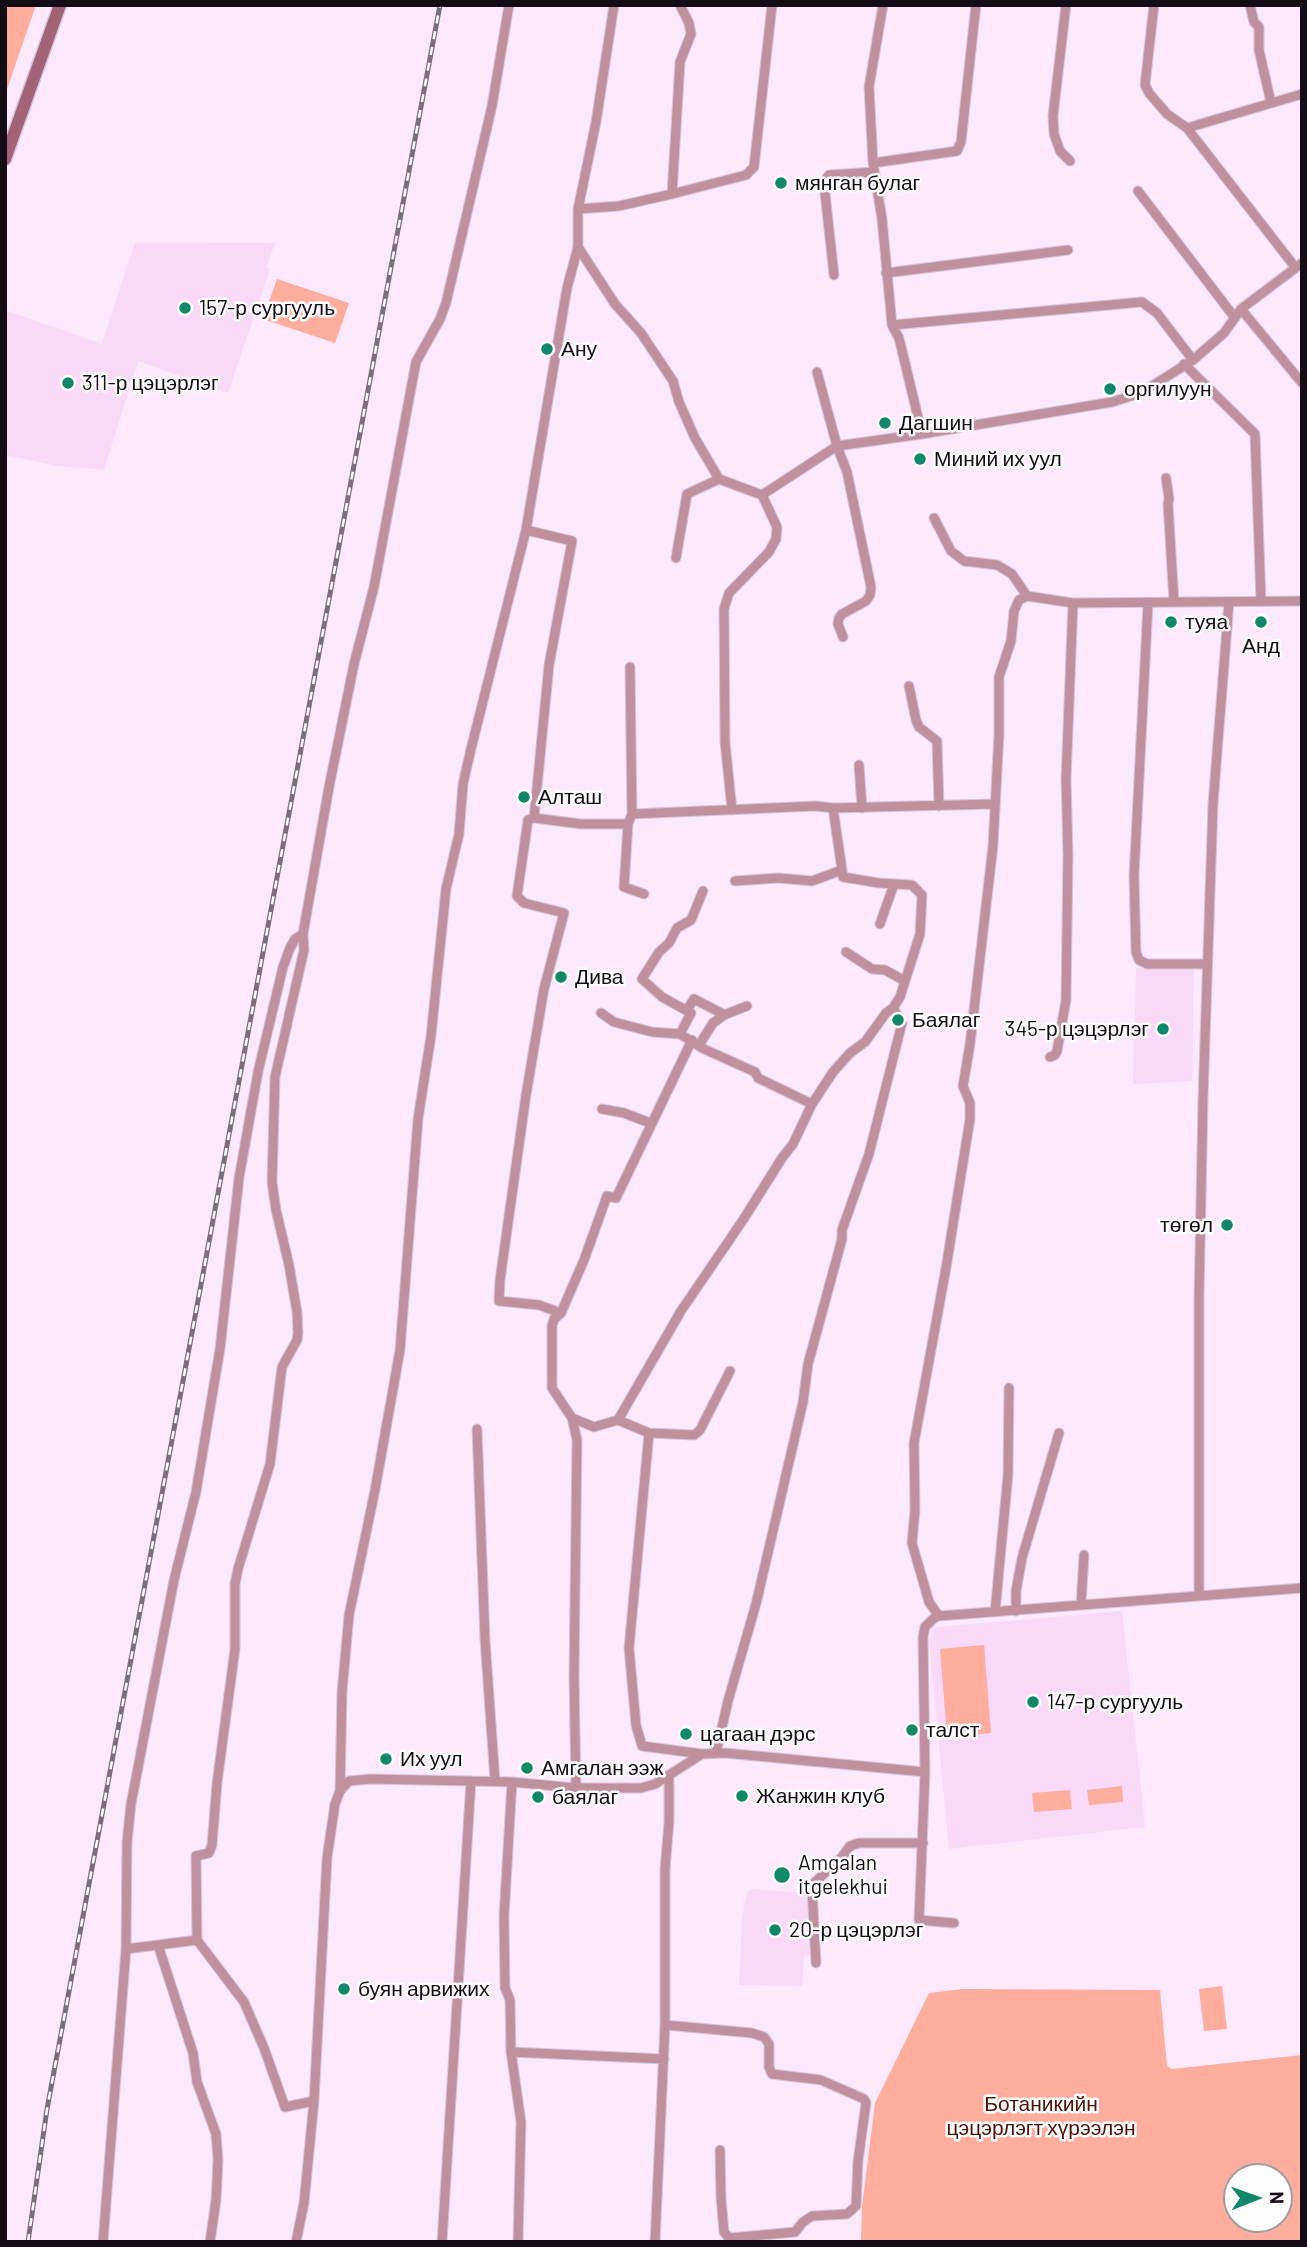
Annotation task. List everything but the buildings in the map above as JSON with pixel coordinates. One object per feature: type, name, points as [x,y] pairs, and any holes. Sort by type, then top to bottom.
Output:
[{"type":"main road","points":[[5,159],[60,5]]},
{"type":"street","points":[[314,2101],[285,2107],[244,2002],[197,1940],[196,1856],[209,1853],[212,1845],[217,1783],[235,1649],[237,1569],[270,1464],[282,1367],[298,1333],[293,1288],[274,1198],[273,1090],[304,950],[303,933],[328,787],[354,664],[374,587],[416,362],[446,303],[492,106],[509,5]]},
{"type":"street","points":[[296,2242],[304,2203],[314,2101],[327,1858],[335,1804],[340,1791],[342,1692],[349,1615],[400,1350],[418,1119],[446,889],[459,834],[463,784],[526,530],[567,288],[579,247],[578,209],[596,122],[614,5]]},
{"type":"street","points":[[672,194],[680,62],[691,34],[680,5]]},
{"type":"street","points":[[578,209],[619,206],[672,194],[746,174],[754,167],[772,5]]},
{"type":"street","points":[[883,5],[869,87],[874,168],[882,219],[892,326],[898,338],[922,434]]},
{"type":"street","points":[[834,275],[824,184],[826,179],[829,176],[957,151],[961,142],[976,5]]},
{"type":"street","points":[[1066,5],[1053,116],[1054,134],[1060,151],[1070,161]]},
{"type":"street","points":[[762,495],[837,446],[1112,402],[1142,393],[1189,362],[1224,333],[1241,309],[1298,265],[1187,128],[1167,114],[1149,93],[1145,85],[1154,5]]},
{"type":"street","points":[[1250,5],[1254,22],[1259,27],[1259,50],[1271,103]]},
{"type":"street","points":[[1187,128],[1302,94]]},
{"type":"street","points":[[1138,191],[1235,318]]},
{"type":"street","points":[[579,247],[615,304],[641,333],[673,381],[695,438],[719,479],[762,495],[777,527],[776,539],[769,552],[729,593],[724,609],[725,742],[732,810]]},
{"type":"street","points":[[886,273],[1068,250]]},
{"type":"street","points":[[892,326],[1142,302],[1157,313],[1189,362],[1255,434],[1261,601]]},
{"type":"street","points":[[1241,309],[1302,383]]},
{"type":"street","points":[[817,372],[837,446],[847,472],[871,587],[866,601],[839,618],[838,624],[843,637]]},
{"type":"street","points":[[1166,478],[1174,602]]},
{"type":"street","points":[[676,558],[687,494],[719,479]]},
{"type":"street","points":[[934,518],[951,551],[964,561],[997,565],[1012,574],[1027,596]]},
{"type":"street","points":[[526,530],[572,541],[549,665],[534,818]]},
{"type":"street","points":[[939,1616],[929,1602],[912,1543],[915,1510],[914,1443],[966,1148],[970,1103],[963,1086],[990,888],[999,734],[999,677],[1011,641],[1014,611],[1019,600],[1027,596],[1073,603],[1302,601]]},
{"type":"street","points":[[1199,1596],[1199,1298],[1208,964],[1213,804],[1229,602]]},
{"type":"street","points":[[1050,1058],[1057,1051],[1066,1000],[1066,779],[1073,603]]},
{"type":"street","points":[[1148,604],[1134,876],[1136,953],[1139,960],[1147,964],[1208,964]]},
{"type":"street","points":[[630,667],[632,814],[628,824],[624,887],[643,894]]},
{"type":"street","points":[[909,686],[919,727],[937,741],[939,806]]},
{"type":"street","points":[[859,765],[862,808]]},
{"type":"street","points":[[632,814],[816,806],[862,808],[995,804]]},
{"type":"street","points":[[618,1420],[681,1311],[793,1144],[812,1104],[833,1072],[850,1053],[865,1042],[900,997],[920,934],[922,895],[919,889],[912,885],[843,877],[833,808]]},
{"type":"street","points":[[561,1313],[539,1305],[499,1301],[528,1082],[544,993],[564,913],[524,903],[517,897],[528,820],[534,818],[582,824],[628,824]]},
{"type":"street","points":[[735,881],[778,878],[812,881],[842,870]]},
{"type":"street","points":[[880,923],[894,884]]},
{"type":"street","points":[[680,1034],[691,1013],[662,997],[642,979],[677,928],[691,920],[703,891]]},
{"type":"street","points":[[103,2242],[126,1949],[131,1804],[174,1580],[196,1492],[220,1349],[239,1178],[258,1072],[283,967],[295,939],[303,933]]},
{"type":"street","points":[[846,952],[872,969],[885,970],[905,981]]},
{"type":"street","points":[[687,1010],[694,999],[725,1015]]},
{"type":"street","points":[[576,1788],[574,1676],[578,1440],[572,1418],[552,1388],[552,1326],[554,1319],[561,1313],[584,1260],[607,1196],[616,1198],[650,1123],[683,1062],[713,1023],[747,1006]]},
{"type":"street","points":[[716,1754],[756,1604],[803,1402],[808,1364],[842,1230],[869,1154],[902,1023],[893,1008]]},
{"type":"street","points":[[601,1013],[614,1022],[652,1032],[680,1034],[755,1072],[758,1078],[812,1104]]},
{"type":"street","points":[[602,1109],[624,1113],[650,1123]]},
{"type":"street","points":[[572,1418],[594,1427],[618,1420],[649,1433],[694,1435],[700,1430],[730,1371]]},
{"type":"street","points":[[995,1612],[1008,1475],[1009,1388]]},
{"type":"street","points":[[477,1430],[485,1639],[495,1782]]},
{"type":"street","points":[[649,1433],[629,1648],[636,1725],[642,1746],[702,1754],[925,1772]]},
{"type":"street","points":[[1016,1611],[1016,1591],[1022,1558],[1059,1433]]},
{"type":"street","points":[[1081,1605],[1084,1555]]},
{"type":"street","points":[[954,1923],[919,1920],[925,1772],[923,1637],[928,1623],[939,1616],[1302,1588]]},
{"type":"street","points":[[340,1791],[349,1781],[370,1779],[512,1782],[576,1788],[641,1788],[656,1784],[702,1754]]},
{"type":"street","points":[[655,2242],[664,2059],[665,1869],[669,1774]]},
{"type":"street","points":[[442,2242],[471,1781]]},
{"type":"street","points":[[512,1782],[504,1916],[505,1988],[510,2000],[511,2052],[521,2123],[518,2242]]},
{"type":"street","points":[[816,1962],[812,1889],[815,1882],[850,1846],[859,1843],[923,1843]]},
{"type":"street","points":[[126,1949],[197,1940]]},
{"type":"street","points":[[158,1945],[193,2053],[197,2082],[216,2134],[217,2187],[210,2242]]},
{"type":"street","points":[[665,2025],[752,2033],[764,2037],[769,2044],[769,2067],[772,2074],[821,2080],[864,2099],[866,2103],[858,2161],[856,2206],[847,2214],[812,2216],[795,2232],[729,2238],[724,2232],[720,2150]]},
{"type":"street","points":[[511,2052],[664,2059]]},
{"type":"shaded area","points":[[135,242],[275,243],[266,267],[270,269],[228,393],[138,361],[104,470],[59,466],[5,455],[5,310],[102,344]]},
{"type":"shaded area","name":"345-р цэцэрлэг","points":[[1136,968],[1194,968],[1192,1081],[1133,1084]]},
{"type":"shaded area","name":"147-р сургууль","points":[[1122,1611],[1145,1827],[949,1849],[929,1641],[933,1630],[938,1627]]},
{"type":"shaded area","name":"20-р цэцэрлэг","points":[[751,1889],[808,1893],[810,1955],[804,1956],[802,1986],[739,1985],[742,1918],[747,1893]]},
{"type":"green space","points":[[5,5],[36,5],[5,95]]},
{"type":"green space","points":[[277,279],[349,303],[335,343],[263,319]]},
{"type":"green space","points":[[984,1645],[991,1733],[947,1737],[940,1649]]},
{"type":"green space","points":[[1122,1786],[1123,1802],[1089,1805],[1087,1790]]},
{"type":"green space","points":[[1070,1790],[1072,1809],[1034,1812],[1032,1793]]},
{"type":"green space","points":[[1222,1986],[1227,2029],[1204,2031],[1199,1989]]},
{"type":"green space","name":"Ботаникийн цэцэрлэгт хүрээлэн","points":[[963,1989],[1160,1990],[1167,2066],[1172,2069],[1302,2055],[1302,2242],[861,2242],[862,2207],[875,2103],[929,1993]]},
{"type":"railway","points":[[28,2242],[47,2109],[440,5]]},
{"type":"place","name":"мянган булаг","points":[[781,183]]},
{"type":"place","name":"157-р сургууль","points":[[185,308]]},
{"type":"place","name":"Ану","points":[[547,349]]},
{"type":"place","name":"311-р цэцэрлэг","points":[[68,383]]},
{"type":"place","name":"оргилуун","points":[[1110,389]]},
{"type":"place","name":"Дагшин","points":[[885,423]]},
{"type":"place","name":"Миний их уул","points":[[920,459]]},
{"type":"place","name":"туяа","points":[[1171,622]]},
{"type":"place","name":"Анд","points":[[1261,622]]},
{"type":"place","name":"Алташ","points":[[524,797]]},
{"type":"place","name":"Дива","points":[[561,977]]},
{"type":"place","name":"Баялаг","points":[[898,1020]]},
{"type":"place","name":"345-р цэцэрлэг","points":[[1163,1029]]},
{"type":"place","name":"төгөл","points":[[1227,1225]]},
{"type":"place","name":"147-р сургууль","points":[[1033,1702]]},
{"type":"place","name":"талст","points":[[912,1730]]},
{"type":"place","name":"цагаан дэрс","points":[[686,1734]]},
{"type":"place","name":"Их уул","points":[[386,1759]]},
{"type":"place","name":"Амгалан ээж","points":[[527,1768]]},
{"type":"place","name":"Жанжин клуб","points":[[742,1796]]},
{"type":"place","name":"баялаг","points":[[538,1797]]},
{"type":"place","name":"Amgalan itgelekhui","points":[[782,1875]]},
{"type":"place","name":"20-р цэцэрлэг","points":[[775,1930]]},
{"type":"place","name":"буян арвижих","points":[[344,1989]]}]
